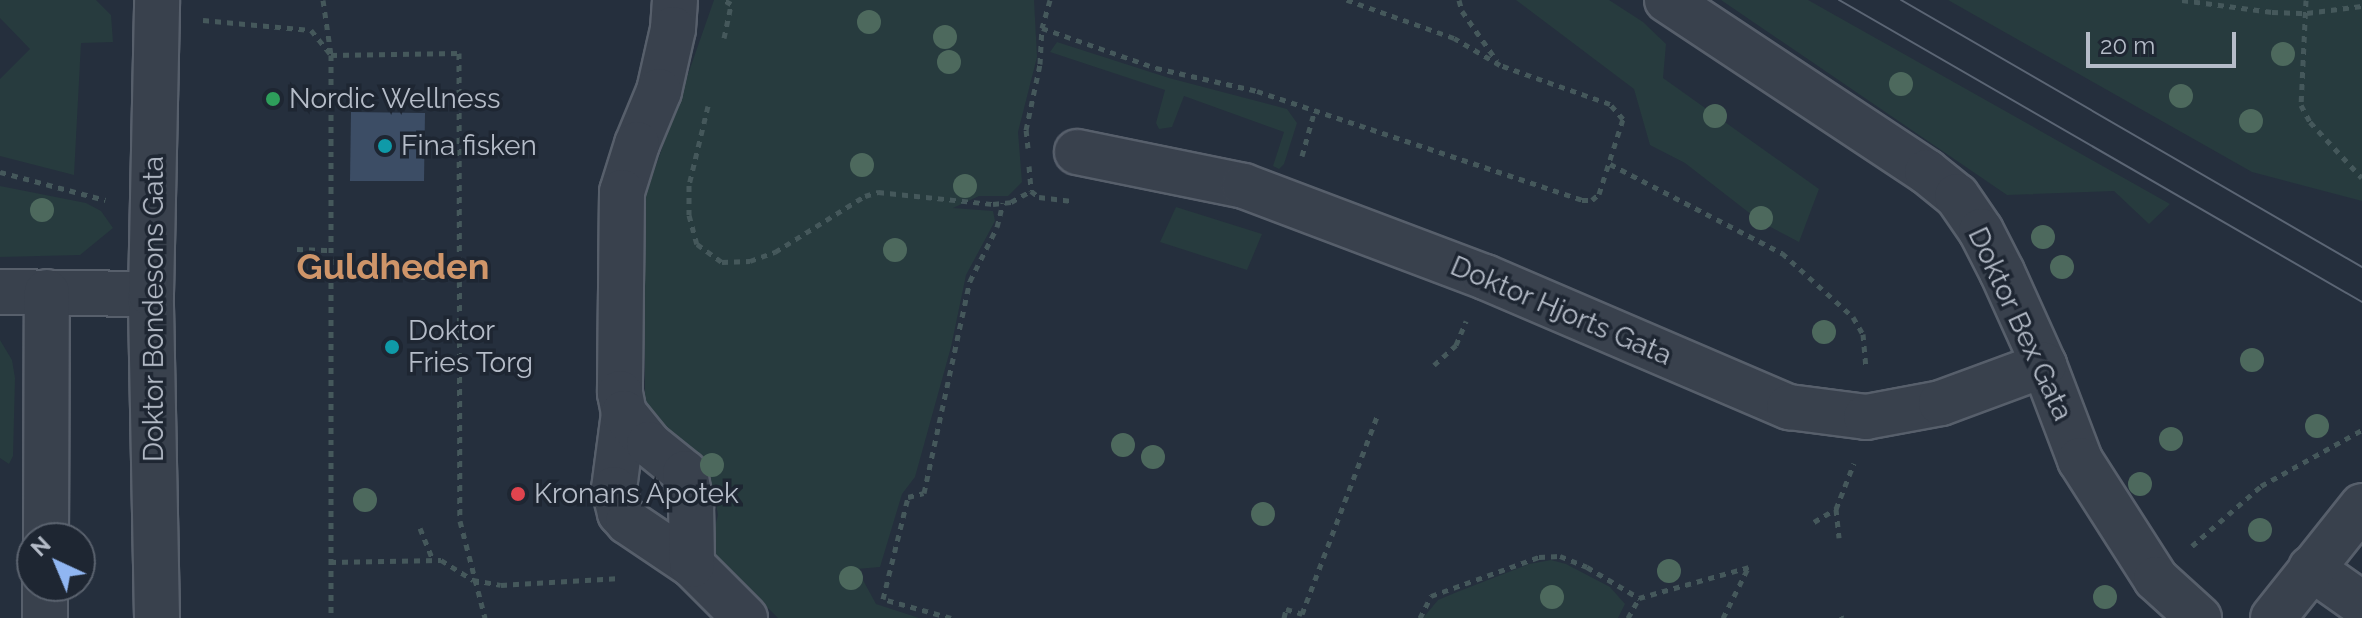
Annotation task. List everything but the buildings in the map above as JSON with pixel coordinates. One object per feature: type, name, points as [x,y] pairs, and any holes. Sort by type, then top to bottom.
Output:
[{"type":"street","points":[[675,0],[673,29],[659,91],[637,144],[622,192],[620,393],[624,413],[614,489],[620,513],[637,530],[692,565],[745,618]]},
{"type":"street","name":"Doktor Bex Gata","points":[[1667,0],[1927,172],[1957,196],[1981,231],[2044,365],[2080,460],[2156,579],[2199,618]]},
{"type":"street","name":"Doktor Bondesons Gata","points":[[157,618],[151,294],[173,9]]},
{"type":"street","name":"Doktor Hjorts Gata","points":[[1077,152],[1244,186],[1485,277],[1789,407],[1866,417],[1941,403],[2044,365]]},
{"type":"street","points":[[0,292],[151,294]]},
{"type":"street","points":[[46,522],[47,292]]},
{"type":"street","points":[[624,413],[649,444],[685,473],[691,505],[692,565]]},
{"type":"street","points":[[2273,618],[2362,506]]},
{"type":"street","points":[[2311,568],[2362,604]]},
{"type":"path","points":[[323,0],[331,55],[331,618]]},
{"type":"path","points":[[722,45],[731,4],[724,0]]},
{"type":"path","points":[[1050,0],[1042,28],[1156,68],[1257,91],[1582,200],[1592,200],[1599,194],[1623,119],[1619,110],[1610,104],[1500,65],[1454,38],[1347,0]]},
{"type":"path","points":[[1459,0],[1462,11],[1500,65]]},
{"type":"path","points":[[2182,0],[2307,13],[2362,6]]},
{"type":"path","points":[[2306,0],[2299,85],[2301,105],[2310,122],[2362,178]]},
{"type":"path","points":[[173,9],[311,30],[331,55]]},
{"type":"path","points":[[331,55],[459,53],[460,521],[485,618]]},
{"type":"path","points":[[709,101],[689,185],[689,215],[697,244],[722,262],[750,261],[775,252],[865,196],[878,192],[1003,203],[1031,191]]},
{"type":"path","points":[[1610,164],[1782,253],[1853,317],[1863,334],[1868,385],[1866,417],[1864,440],[1836,509],[1839,538]]},
{"type":"path","points":[[0,172],[88,193],[113,204]]},
{"type":"path","points":[[951,618],[883,599],[908,497],[924,493],[970,281],[997,227],[1003,203]]},
{"type":"path","points":[[297,249],[332,250]]},
{"type":"path","points":[[331,277],[355,277]]},
{"type":"path","points":[[419,277],[459,277]]},
{"type":"path","points":[[1284,618],[1286,609],[1302,614],[1377,417]]},
{"type":"path","points":[[2156,579],[2261,486],[2362,430]]},
{"type":"path","points":[[1814,522],[1836,509]]},
{"type":"path","points":[[420,528],[433,560]]},
{"type":"path","points":[[1420,618],[1431,596],[1539,557],[1560,556],[1587,567],[1639,598]]},
{"type":"path","points":[[330,562],[441,560],[473,580],[501,585],[610,576]]},
{"type":"path","points":[[1628,618],[1639,598],[1749,567],[1723,618]]},
{"type":"green space","points":[[0,0],[96,0],[111,15],[113,42],[81,43],[74,175],[0,156],[0,79],[30,49],[0,18]]},
{"type":"green space","points":[[714,0],[1034,0],[1037,57],[1018,132],[1022,182],[1008,196],[979,196],[953,208],[993,211],[995,221],[966,275],[951,347],[915,477],[902,494],[880,567],[857,569],[876,604],[919,618],[778,618],[763,603],[758,610],[714,555],[711,542],[718,515],[713,487],[695,460],[645,409],[645,197]]},
{"type":"green space","points":[[1516,0],[1609,0],[1643,22],[1666,44],[1663,78],[1819,189],[1799,242],[1761,222],[1685,163],[1650,145],[1634,89]]},
{"type":"green space","points":[[1721,0],[1808,0],[2170,204],[2149,224],[2114,191],[2007,195]]},
{"type":"green space","points":[[1948,0],[2362,0],[2362,201],[2252,172]]},
{"type":"green space","points":[[1057,42],[1169,78],[1287,109],[1297,123],[1284,164],[1279,169],[1273,166],[1284,132],[1184,96],[1172,127],[1159,129],[1156,123],[1165,90],[1050,52]]},
{"type":"green space","points":[[0,186],[86,203],[101,211],[113,228],[80,255],[0,257]]},
{"type":"green space","points":[[1176,207],[1262,234],[1247,270],[1160,242]]},
{"type":"green space","points":[[0,340],[12,360],[15,378],[13,456],[9,464],[0,458]]},
{"type":"green space","points":[[1551,560],[1566,564],[1610,587],[1625,604],[1618,618],[1423,618],[1438,600],[1529,564]]},
{"type":"water","points":[[351,112],[425,113],[424,181],[350,181]]},
{"type":"tram line","points":[[1839,0],[2362,302]]},
{"type":"tram line","points":[[1901,0],[2362,267]]},
{"type":"place","name":"Nordic Wellness","points":[[273,99]]},
{"type":"place","name":"Fina fisken","points":[[385,146]]},
{"type":"place","name":"Doktor Fries Torg","points":[[392,347]]},
{"type":"place","name":"Kronans Apotek","points":[[518,494]]},
{"type":"district","name":"Guldheden","points":[[393,267]]}]
